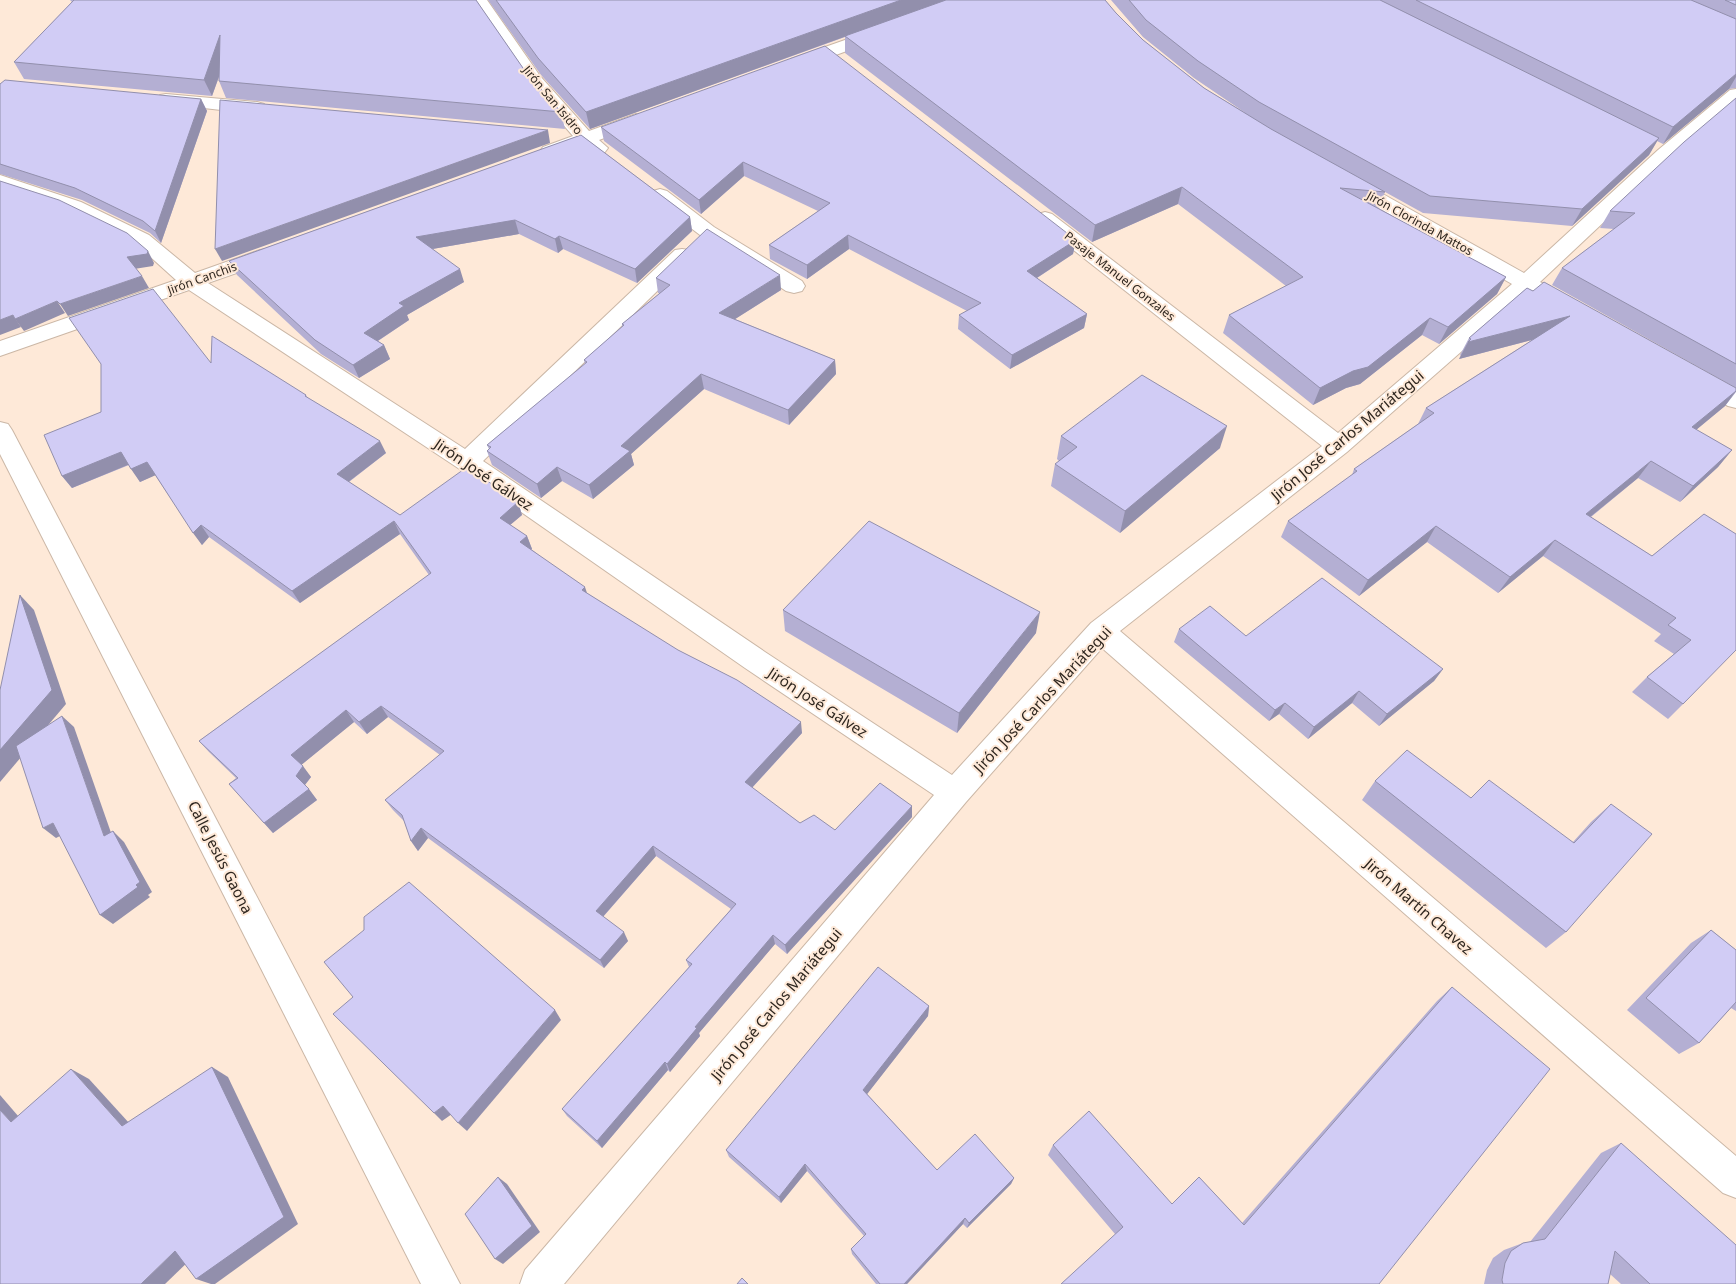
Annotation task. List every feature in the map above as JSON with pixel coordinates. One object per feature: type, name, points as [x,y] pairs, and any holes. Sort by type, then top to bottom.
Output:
[{"type":"street","name":"Jirón San Isidro","points":[[479,0],[534,80],[585,138],[615,162]]},
{"type":"street","points":[[783,68],[838,58],[894,28]]},
{"type":"street","name":"Jirón José Carlos Mariátegui","points":[[538,1284],[955,793],[1101,631],[1338,446],[1526,284],[1656,150],[1736,94]]},
{"type":"street","points":[[146,97],[273,109]]},
{"type":"street","points":[[529,159],[651,115]]},
{"type":"street","points":[[546,135],[585,138]]},
{"type":"street","name":"Jirón Clorinda Mattos","points":[[1331,173],[1553,298]]},
{"type":"street","name":"Jirón José Gálvez","points":[[0,181],[74,206],[142,240],[192,282],[467,462],[755,660],[955,793]]},
{"type":"street","points":[[646,185],[707,231],[794,286]]},
{"type":"street","name":"Pasaje Manuel Gonzales","points":[[1033,209],[1338,446]]},
{"type":"street","points":[[467,462],[707,231]]},
{"type":"street","name":"Jirón Canchis","points":[[0,349],[286,248]]},
{"type":"street","points":[[1684,371],[1736,400]]},
{"type":"street","name":"Calle Jesús Gaona","points":[[0,430],[441,1284]]},
{"type":"street","name":"Jirón Martín Chavez","points":[[1101,631],[1736,1180]]},
{"type":"building","points":[[74,0],[476,0],[523,68],[561,112],[219,81],[220,35],[204,80],[14,62]]},
{"type":"building","points":[[496,0],[901,0],[586,112],[538,58]]},
{"type":"building","points":[[946,0],[1105,0],[1143,40],[1204,88],[1271,129],[1385,192],[1340,188],[1506,277],[1448,327],[1430,318],[1368,367],[1353,371],[1320,388],[1229,315],[1303,277],[1182,187],[1095,225],[845,36]]},
{"type":"building","points":[[1129,0],[1380,0],[1659,138],[1582,209],[1430,196],[1259,102],[1198,61],[1146,20]]},
{"type":"building","points":[[1416,0],[1691,0],[1736,19],[1736,74],[1673,127]]},
{"type":"building","points":[[1725,0],[1736,0],[1736,5]]},
{"type":"building","points":[[825,46],[1076,240],[1027,271],[1087,314],[1012,355],[959,315],[981,303],[848,235],[807,265],[769,245],[830,203],[743,162],[699,200],[601,127]]},
{"type":"building","points":[[5,80],[201,99],[155,231],[143,221],[75,188],[0,164],[0,84]]},
{"type":"building","points":[[1736,98],[1736,364],[1562,268],[1635,213],[1610,211],[1684,142]]},
{"type":"building","points":[[220,100],[548,130],[215,249]]},
{"type":"building","points":[[581,135],[690,217],[635,269],[559,236],[555,239],[515,220],[416,237],[460,269],[399,303],[404,306],[364,333],[384,345],[353,365],[315,340],[229,261]]},
{"type":"building","points":[[0,181],[59,200],[127,233],[148,251],[147,254],[127,257],[142,276],[60,304],[57,301],[15,319],[13,315],[0,320]]},
{"type":"building","points":[[707,229],[780,275],[719,313],[835,360],[788,410],[701,374],[621,446],[630,451],[589,485],[557,467],[537,484],[487,451],[491,447],[487,445],[587,362],[584,360],[624,325],[622,324],[670,285],[656,278]]},
{"type":"building","points":[[1544,282],[1736,388],[1736,391],[1692,427],[1732,450],[1693,486],[1651,461],[1586,514],[1652,556],[1704,514],[1736,534],[1736,650],[1683,704],[1647,677],[1691,640],[1668,625],[1676,618],[1555,540],[1510,577],[1436,526],[1368,580],[1288,521],[1357,471],[1354,469],[1434,413],[1426,408],[1570,316],[1468,342],[1471,339],[1469,338],[1527,288],[1533,291]]},
{"type":"building","points":[[153,289],[211,363],[212,336],[305,396],[380,441],[337,474],[400,515],[467,467],[518,502],[500,518],[527,536],[520,542],[585,587],[582,590],[678,650],[737,680],[801,722],[745,782],[800,823],[814,815],[835,830],[880,783],[912,806],[785,945],[773,935],[695,1027],[697,1028],[667,1064],[665,1062],[597,1141],[562,1109],[692,964],[686,960],[736,904],[653,846],[596,911],[624,932],[600,960],[421,828],[411,841],[402,815],[385,800],[444,751],[381,706],[359,722],[346,710],[291,755],[303,766],[296,776],[309,789],[264,823],[229,784],[238,778],[199,741],[431,573],[394,521],[292,591],[201,525],[193,533],[147,462],[131,469],[121,452],[62,476],[44,435],[101,412],[101,364],[69,318]]},
{"type":"building","points":[[1142,375],[1227,426],[1125,511],[1055,464],[1077,447],[1061,436]]},
{"type":"building","points":[[869,521],[1040,612],[959,713],[783,610]]},
{"type":"building","points":[[1322,578],[1443,669],[1387,714],[1359,691],[1314,727],[1285,703],[1275,710],[1179,629],[1210,606],[1246,636]]},
{"type":"building","points":[[20,595],[52,690],[0,750],[0,690]]},
{"type":"building","points":[[62,716],[104,836],[113,831],[140,882],[136,885],[138,887],[100,915],[53,823],[43,828],[16,746]]},
{"type":"building","points":[[1407,750],[1471,798],[1489,780],[1574,843],[1611,804],[1652,834],[1566,932],[1375,781]]},
{"type":"building","points":[[409,882],[555,1010],[458,1123],[443,1106],[434,1113],[333,1014],[353,997],[324,962],[364,930],[364,917]]},
{"type":"building","points":[[1711,930],[1736,950],[1736,1002],[1699,1043],[1646,998]]},
{"type":"building","points":[[878,967],[929,1006],[863,1090],[937,1170],[975,1134],[1014,1178],[969,1223],[965,1218],[904,1284],[880,1284],[851,1249],[866,1234],[805,1164],[779,1197],[726,1150]]},
{"type":"building","points":[[1452,987],[1550,1069],[1379,1284],[1061,1284],[1123,1227],[1053,1145],[1089,1111],[1172,1204],[1199,1177],[1244,1225]]},
{"type":"building","points":[[212,1067],[284,1217],[196,1279],[175,1251],[141,1284],[0,1284],[0,1110],[11,1122],[71,1069],[122,1126]]},
{"type":"building","points":[[1621,1143],[1736,1245],[1736,1284],[1650,1284],[1615,1251],[1608,1284],[1503,1284],[1505,1263],[1511,1251],[1523,1243],[1545,1239]]},
{"type":"building","points":[[498,1177],[532,1226],[495,1259],[465,1214]]},
{"type":"building","points":[[742,1278],[748,1284],[737,1284]]}]
